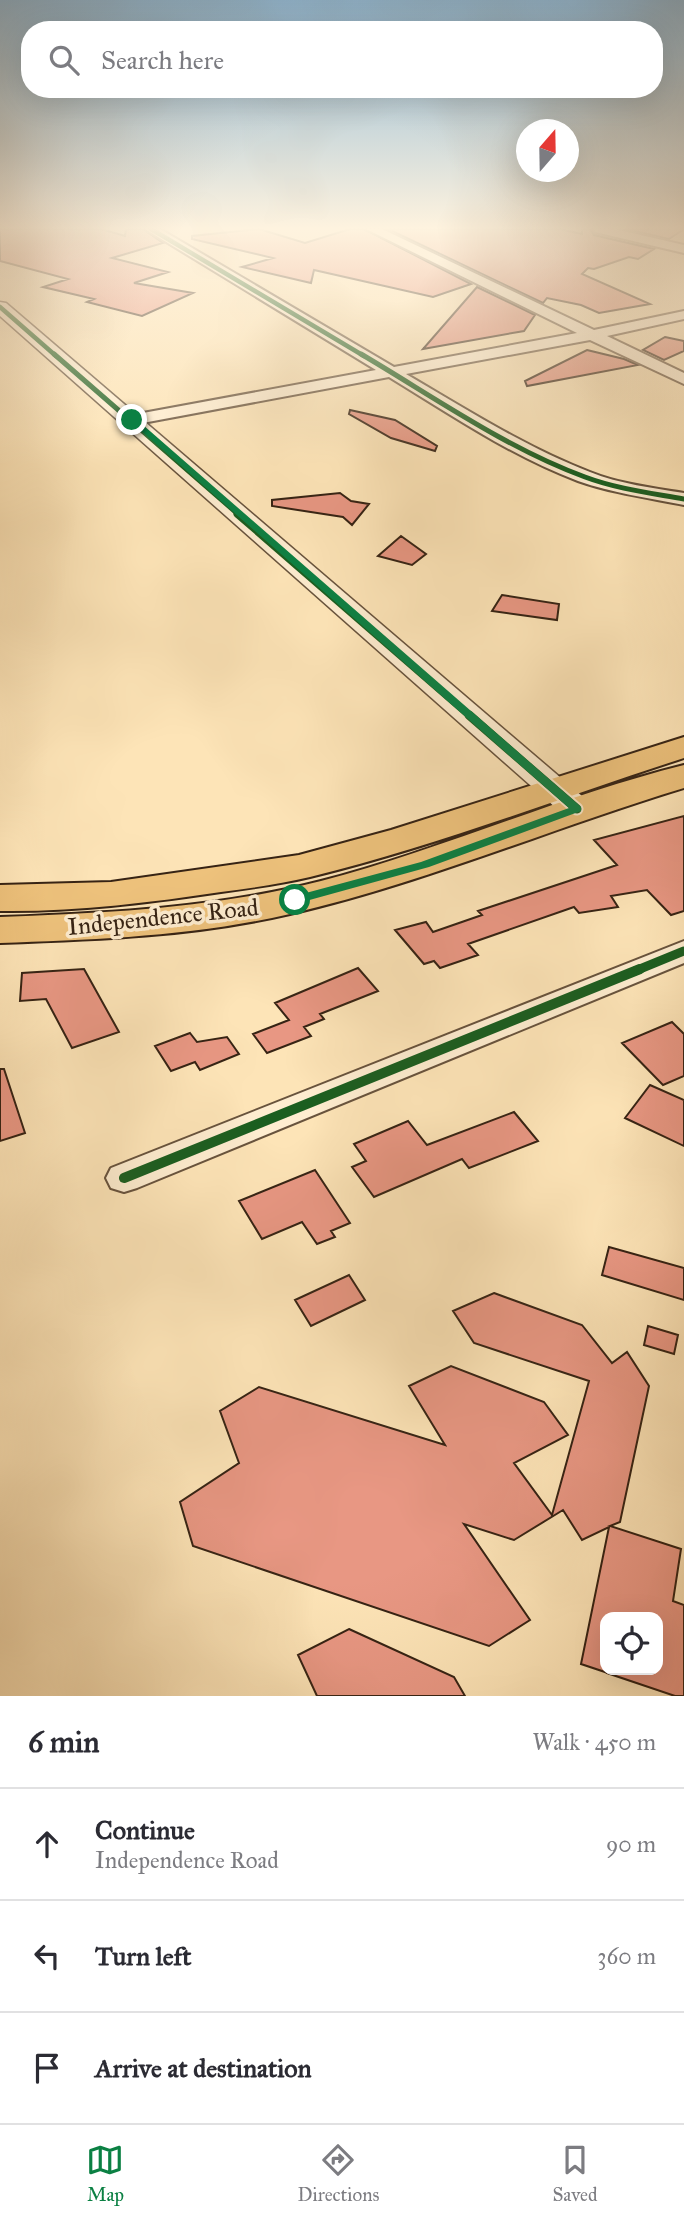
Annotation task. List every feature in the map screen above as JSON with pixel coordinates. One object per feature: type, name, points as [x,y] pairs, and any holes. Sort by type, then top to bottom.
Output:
[{"type":"main road","name":"Independence Road","points":[[0,930],[100,927],[260,907],[425,864],[684,747]]},
{"type":"main road","name":"Independence Road","points":[[0,898],[108,895],[179,887],[307,866],[410,837],[565,799],[684,776]]},
{"type":"street","points":[[283,308],[517,447],[554,465],[619,487],[684,499]]},
{"type":"street","points":[[536,308],[684,379]]},
{"type":"street","points":[[4,314],[132,420],[565,799]]},
{"type":"street","points":[[132,420],[591,335],[684,315]]},
{"type":"street","points":[[124,1178],[684,951]]},
{"type":"building","points":[[111,308],[159,308],[142,316]]},
{"type":"building","points":[[459,308],[521,308],[535,315],[524,331],[423,349]]},
{"type":"building","points":[[588,308],[627,308],[599,313]]},
{"type":"building","points":[[665,337],[684,341],[684,351],[664,360],[643,350]]},
{"type":"building","points":[[587,350],[638,365],[527,386],[525,381]]},
{"type":"building","points":[[350,410],[395,420],[437,446],[435,451],[391,438],[349,414]]},
{"type":"building","points":[[340,493],[351,501],[369,504],[352,525],[343,517],[272,506],[272,500]]},
{"type":"building","points":[[401,536],[426,554],[412,565],[378,556]]},
{"type":"building","points":[[502,595],[559,604],[557,620],[492,611]]},
{"type":"building","points":[[684,816],[684,911],[671,915],[647,890],[611,896],[618,907],[579,913],[574,907],[468,944],[478,955],[440,968],[434,961],[424,964],[395,930],[426,922],[433,932],[482,915],[478,911],[617,865],[594,840]]},
{"type":"building","points":[[358,968],[378,991],[320,1014],[324,1019],[304,1027],[311,1036],[267,1053],[253,1034],[289,1020],[275,1003]]},
{"type":"building","points":[[84,969],[119,1032],[72,1048],[46,999],[20,1001],[22,973]]},
{"type":"building","points":[[672,1022],[684,1034],[684,1076],[663,1085],[622,1043]]},
{"type":"building","points":[[190,1033],[197,1042],[227,1037],[239,1054],[200,1070],[195,1062],[171,1071],[155,1046]]},
{"type":"building","points":[[0,1069],[4,1069],[25,1133],[0,1141]]},
{"type":"building","points":[[650,1085],[684,1100],[684,1146],[625,1118]]},
{"type":"building","points":[[514,1112],[538,1141],[469,1168],[462,1159],[374,1197],[352,1167],[366,1161],[354,1144],[408,1121],[427,1145]]},
{"type":"building","points":[[315,1170],[350,1223],[331,1231],[335,1237],[317,1244],[302,1222],[262,1239],[239,1201]]},
{"type":"building","points":[[609,1247],[684,1268],[684,1300],[602,1275]]},
{"type":"building","points":[[349,1275],[365,1300],[311,1326],[295,1300]]},
{"type":"building","points":[[494,1293],[582,1325],[612,1363],[627,1352],[649,1386],[620,1522],[610,1526],[681,1549],[673,1601],[684,1605],[684,1696],[675,1696],[613,1675],[663,1675],[663,1612],[600,1612],[600,1670],[581,1664],[609,1527],[582,1540],[563,1510],[514,1540],[464,1524],[530,1620],[489,1646],[193,1546],[180,1502],[239,1463],[220,1411],[259,1387],[445,1445],[409,1386],[451,1366],[544,1402],[568,1435],[514,1463],[552,1515],[589,1381],[474,1343],[453,1311]]},
{"type":"building","points":[[648,1326],[678,1335],[674,1354],[644,1345]]},
{"type":"building","points":[[349,1629],[454,1677],[465,1696],[317,1696],[298,1655]]},
{"type":"cycle path","points":[[1,308],[577,809]]},
{"type":"cycle path","points":[[284,308],[517,447],[585,477],[619,487],[684,499]]},
{"type":"cycle path","points":[[124,1178],[684,951]]},
{"type":"route","points":[[132,420],[577,809],[425,864],[295,900]]}]
